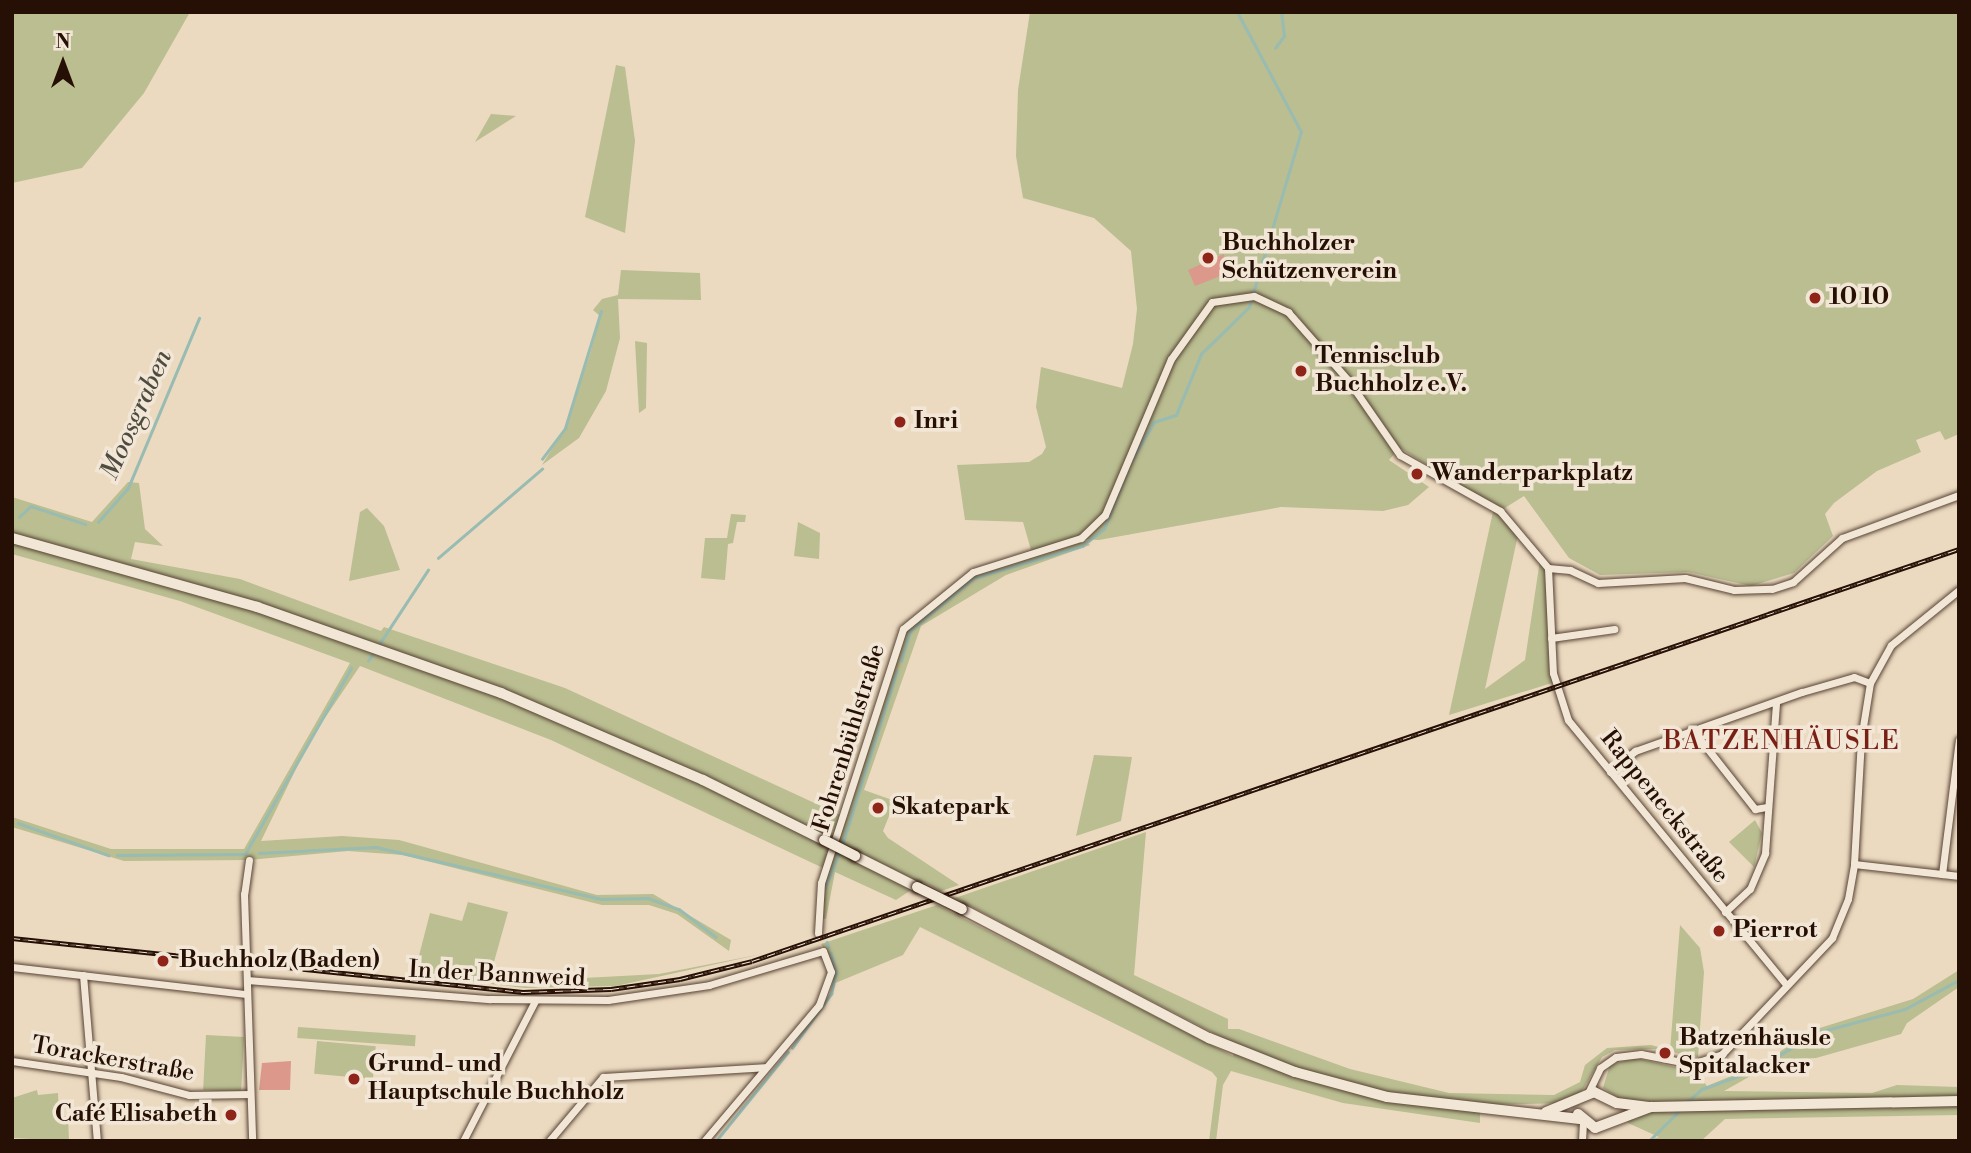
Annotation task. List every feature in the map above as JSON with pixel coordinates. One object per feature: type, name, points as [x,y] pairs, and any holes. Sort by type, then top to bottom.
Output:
[{"type":"main road","points":[[12,538],[387,651],[610,738],[962,909],[1209,1038],[1235,1049],[1387,1097],[1480,1111],[1546,1112],[1582,1121],[1595,1128],[1612,1118],[1651,1107],[1674,1105],[1959,1101]]},
{"type":"main road","points":[[1546,1112],[1585,1096],[1606,1096],[1651,1107]]},
{"type":"main road","points":[[1582,1121],[1585,1096]]},
{"type":"main road","points":[[1606,1096],[1612,1118]]},
{"type":"street","name":"Fohrenbühlstraße","points":[[818,933],[821,883],[844,826],[903,629],[973,572],[1081,538],[1105,515],[1119,491],[1140,428],[1196,318],[1212,302],[1252,296],[1268,298],[1296,318],[1348,380],[1390,444],[1439,481],[1500,511],[1548,568]]},
{"type":"street","points":[[1548,568],[1570,570],[1598,583],[1685,578],[1734,590],[1772,589],[1793,582],[1842,538],[1959,495]]},
{"type":"street","name":"Rappeneckstraße","points":[[1548,568],[1551,638],[1562,709],[1785,983]]},
{"type":"street","points":[[1585,1096],[1605,1062],[1628,1054],[1709,1062],[1741,1037],[1785,983],[1832,938],[1848,899],[1854,864],[1861,739],[1870,683],[1891,645],[1959,590]]},
{"type":"street","points":[[1551,638],[1614,629]]},
{"type":"street","points":[[1611,772],[1635,751],[1692,729],[1854,677],[1870,683]]},
{"type":"street","points":[[1725,912],[1759,872],[1776,702]]},
{"type":"street","points":[[1692,729],[1755,808],[1766,807]]},
{"type":"street","points":[[1942,874],[1959,740]]},
{"type":"street","points":[[249,860],[244,894],[252,1141]]},
{"type":"street","points":[[1854,864],[1959,876]]},
{"type":"street","name":"In der Bannweid","points":[[247,980],[535,1002],[670,993],[823,951],[830,986],[765,1067]]},
{"type":"street","points":[[12,967],[246,994]]},
{"type":"street","points":[[83,975],[97,1141]]},
{"type":"street","points":[[463,1141],[535,1002]]},
{"type":"street","name":"Torackerstraße","points":[[12,1061],[92,1073],[189,1095],[250,1094]]},
{"type":"street","points":[[549,1141],[603,1077],[765,1067]]},
{"type":"street","points":[[704,1141],[765,1067]]},
{"type":"street","points":[[1596,1077],[1606,1096]]},
{"type":"street","points":[[1582,1121],[1583,1141]]},
{"type":"street","points":[[1583,1141],[1595,1128]]},
{"type":"green space","points":[[12,12],[190,12],[144,93],[82,168],[12,183]]},
{"type":"green space","points":[[1030,12],[1959,12],[1959,434],[1945,440],[1940,431],[1916,440],[1921,452],[1877,471],[1834,503],[1825,514],[1833,536],[1794,573],[1751,586],[1688,572],[1600,575],[1569,558],[1524,496],[1500,511],[1519,530],[1485,689],[1525,660],[1540,560],[1548,568],[1555,682],[1449,715],[1494,507],[1392,443],[1297,315],[1288,312],[1358,398],[1395,453],[1389,460],[1429,487],[1408,505],[1383,511],[1281,507],[1099,540],[1082,539],[1090,545],[1006,575],[921,626],[864,790],[895,801],[883,831],[888,838],[959,885],[941,891],[923,882],[896,900],[835,872],[826,919],[817,917],[823,868],[551,740],[360,666],[310,740],[261,841],[342,836],[399,840],[597,895],[653,894],[731,940],[729,951],[677,914],[649,905],[602,905],[403,855],[348,851],[249,860],[124,861],[12,827],[12,817],[111,849],[244,849],[350,663],[180,601],[12,554],[12,497],[92,522],[128,482],[139,483],[145,529],[163,546],[135,542],[131,559],[240,579],[381,631],[384,627],[565,688],[847,818],[905,630],[973,572],[1031,550],[1023,522],[965,520],[957,465],[1029,462],[1042,454],[1046,447],[1036,407],[1041,367],[1122,388],[1133,344],[1137,309],[1131,251],[1094,218],[1023,198],[1016,156],[1018,90]]},
{"type":"green space","points":[[616,65],[625,67],[635,141],[625,233],[585,217]]},
{"type":"green space","points":[[491,114],[516,116],[475,142]]},
{"type":"green space","points":[[621,270],[700,273],[701,300],[618,299],[620,338],[606,391],[579,438],[542,465],[565,428],[590,354],[600,316],[593,310],[602,299],[618,295]]},
{"type":"green space","points":[[635,341],[647,343],[646,408],[639,413]]},
{"type":"green space","points":[[367,508],[384,526],[400,570],[349,581],[360,512]]},
{"type":"green space","points":[[731,514],[746,515],[745,522],[737,522],[733,543],[728,544],[725,580],[701,578],[705,538],[727,538]]},
{"type":"green space","points":[[798,522],[820,533],[819,559],[794,556]]},
{"type":"green space","points":[[1094,755],[1132,757],[1121,821],[1076,836]]},
{"type":"green space","points":[[1755,820],[1762,833],[1754,867],[1729,842]]},
{"type":"green space","points":[[1146,832],[1134,975],[1228,1019],[1228,1029],[1239,1029],[1350,1069],[1449,1093],[1554,1095],[1580,1082],[1585,1065],[1607,1048],[1651,1045],[1670,1050],[1680,925],[1700,948],[1704,972],[1698,1057],[1654,1049],[1615,1050],[1602,1057],[1582,1091],[1566,1103],[1480,1105],[1480,1123],[1343,1103],[1231,1071],[1223,1085],[1216,1141],[1209,1141],[1217,1078],[1212,1072],[920,927],[903,955],[833,984],[832,962],[821,944],[937,905],[1233,1056],[1236,1045],[955,898]]},
{"type":"green space","points":[[468,902],[508,912],[492,969],[527,981],[659,974],[762,954],[616,986],[525,988],[414,975],[430,913],[462,921]]},
{"type":"green space","points":[[1959,970],[1959,987],[1907,1023],[1901,1034],[1816,1058],[1779,1060],[1724,1091],[1872,1093],[1897,1085],[1959,1087],[1959,1115],[1725,1119],[1701,1141],[1647,1141],[1659,1137],[1628,1123],[1621,1100],[1603,1088],[1610,1065],[1635,1058],[1696,1072],[1707,1086],[1765,1062],[1810,1031],[1913,999]]},
{"type":"green space","points":[[298,1027],[416,1035],[415,1046],[297,1038]]},
{"type":"green space","points":[[206,1035],[244,1037],[241,1092],[203,1090]]},
{"type":"green space","points":[[317,1041],[376,1046],[373,1079],[314,1074]]},
{"type":"green space","points":[[37,1090],[38,1095],[58,1093],[59,1116],[68,1116],[69,1141],[12,1138],[12,1098]]},
{"type":"building","points":[[1224,254],[1223,275],[1195,286],[1188,270]]},
{"type":"building","points":[[291,1061],[290,1090],[259,1090],[262,1063]]},
{"type":"waterway","points":[[1130,464],[1154,422],[1176,415],[1201,354],[1249,307],[1301,132],[1237,12]]},
{"type":"waterway","points":[[1275,48],[1284,36],[1281,12]]},
{"type":"waterway","points":[[542,459],[565,428],[601,311]]},
{"type":"waterway","name":"Moosgraben","points":[[98,522],[128,488],[199,318]]},
{"type":"waterway","points":[[438,558],[542,469]]},
{"type":"waterway","points":[[901,661],[910,631],[974,578],[1082,546],[1104,529],[1128,470]]},
{"type":"waterway","name":"Moosgraben","points":[[19,517],[31,506],[85,524]]},
{"type":"waterway","points":[[378,646],[428,570]]},
{"type":"waterway","points":[[368,661],[374,652]]},
{"type":"waterway","points":[[245,854],[351,668]]},
{"type":"waterway","points":[[842,845],[897,671]]},
{"type":"waterway","points":[[18,823],[108,855]]},
{"type":"waterway","points":[[259,853],[376,847],[601,899],[648,898],[679,909],[716,937]]},
{"type":"waterway","points":[[824,890],[840,851]]},
{"type":"waterway","points":[[117,855],[244,854]]},
{"type":"waterway","points":[[827,942],[829,947]]},
{"type":"waterway","points":[[792,1048],[831,994],[836,973],[831,954]]},
{"type":"waterway","points":[[1687,1102],[1702,1089],[1752,1071],[1819,1032],[1905,1009],[1959,980]]},
{"type":"waterway","points":[[716,1141],[788,1052]]},
{"type":"waterway","points":[[1649,1141],[1680,1110]]},
{"type":"railway","points":[[12,938],[523,992],[611,989],[680,979],[752,961],[1959,549]]},
{"type":"place","name":"Buchholzer Schützenverein","points":[[1208,258]]},
{"type":"place","name":"10 10","points":[[1815,298]]},
{"type":"place","name":"Tennisclub Buchholz e.V.","points":[[1301,371]]},
{"type":"place","name":"Inri","points":[[900,422]]},
{"type":"place","name":"Wanderparkplatz","points":[[1417,474]]},
{"type":"place","name":"Skatepark","points":[[878,808]]},
{"type":"place","name":"Pierrot","points":[[1719,931]]},
{"type":"place","name":"Buchholz (Baden)","points":[[163,961]]},
{"type":"place","name":"Batzenhäusle Spitalacker","points":[[1665,1053]]},
{"type":"place","name":"Grund- und Hauptschule Buchholz","points":[[354,1079]]},
{"type":"place","name":"Café Elisabeth","points":[[231,1115]]},
{"type":"district","name":"BATZENHÄUSLE","points":[[1782,742]]}]
